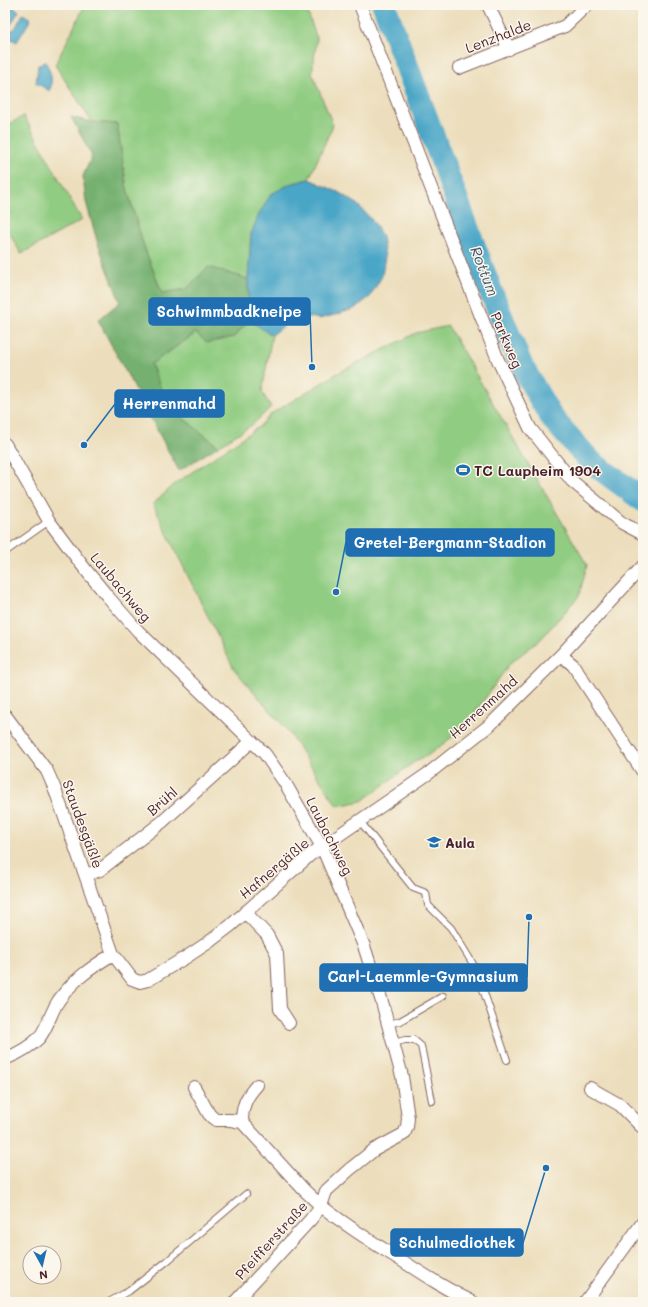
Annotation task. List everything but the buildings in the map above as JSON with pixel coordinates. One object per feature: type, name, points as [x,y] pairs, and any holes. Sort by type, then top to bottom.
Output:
[{"type":"street","name":"Parkweg","points":[[360,5],[495,354],[530,428],[572,481],[622,523],[643,534]]},
{"type":"street","points":[[488,5],[508,49]]},
{"type":"street","name":"Lenzhalde","points":[[458,68],[565,26],[587,5]]},
{"type":"street","name":"Laubachweg","points":[[5,444],[49,521],[85,569],[138,630],[265,754],[285,783],[322,847],[364,946],[389,1024],[402,1076],[408,1118],[407,1127],[404,1134],[374,1150],[326,1191],[321,1206]]},
{"type":"street","name":"Herrenmahd","points":[[322,847],[429,773],[491,724],[561,655],[643,566]]},
{"type":"street","points":[[561,655],[573,665],[643,772]]},
{"type":"street","name":"Staudesgäßle","points":[[5,715],[47,770],[86,875],[113,954]]},
{"type":"street","name":"Brühl","points":[[86,875],[100,870],[162,822],[252,741]]},
{"type":"street","name":"Hafnergäßle","points":[[113,954],[132,979],[140,982],[148,980],[210,942],[310,855],[322,847]]},
{"type":"street","name":"Hafnergäßle","points":[[245,912],[267,934],[277,954],[280,1009],[289,1023]]},
{"type":"street","points":[[5,1059],[22,1051],[39,1037],[54,1007],[70,986],[92,967],[113,954]]},
{"type":"street","points":[[242,1122],[242,1111],[248,1094],[257,1085]]},
{"type":"street","points":[[194,1086],[209,1114],[213,1118],[216,1120],[242,1122],[304,1190],[321,1206]]},
{"type":"street","points":[[590,1088],[620,1105],[643,1128]]},
{"type":"street","name":"Pfeifferstraße","points":[[235,1302],[311,1220],[321,1206],[338,1219],[448,1290],[473,1302]]},
{"type":"street","points":[[584,1302],[643,1222]]},
{"type":"lane","points":[[5,552],[49,521]]},
{"type":"lane","points":[[359,820],[413,888],[426,893],[428,905],[451,928],[472,962],[476,969],[507,1060]]},
{"type":"lane","points":[[389,1024],[400,1021],[443,996]]},
{"type":"lane","points":[[394,1043],[405,1040],[414,1040],[421,1046],[432,1101]]},
{"type":"lane","points":[[109,1302],[129,1291],[166,1262],[246,1194]]},
{"type":"green space","points":[[85,5],[305,5],[317,39],[312,73],[333,125],[309,179],[290,184],[251,234],[248,279],[208,267],[187,289],[162,293],[144,247],[127,189],[117,124],[92,122],[55,65]]},
{"type":"green space","points":[[24,116],[82,220],[21,254],[5,225],[5,126]]},
{"type":"green space","points":[[71,117],[92,122],[117,124],[127,189],[144,247],[162,293],[187,289],[208,267],[248,279],[249,320],[234,337],[207,343],[196,333],[151,364],[168,406],[218,446],[179,471],[98,320],[120,302],[98,244],[86,202],[83,176],[92,156]]},
{"type":"green space","points":[[249,320],[272,335],[262,392],[271,407],[252,425],[218,446],[168,406],[151,364],[196,333],[234,337]]},
{"type":"green space","points":[[448,326],[587,565],[579,596],[540,640],[510,663],[464,728],[427,756],[417,760],[362,801],[337,806],[287,730],[234,669],[153,504],[176,483],[260,426],[271,414],[336,374],[416,333]]},
{"type":"water","points":[[5,5],[9,5],[19,11],[9,28],[11,30],[14,30],[23,14],[31,19],[17,42],[11,39],[5,48]]},
{"type":"water","points":[[46,62],[51,76],[50,91],[36,83],[38,65]]},
{"type":"water","points":[[309,179],[338,192],[356,203],[373,221],[382,236],[385,257],[382,276],[370,297],[354,309],[319,319],[298,315],[272,335],[249,320],[248,279],[251,234],[259,214],[271,194],[290,184]]},
{"type":"waterway","name":"Rottum","points":[[384,5],[490,289],[521,365],[551,417],[590,461],[643,500]]},
{"type":"place","name":"Schwimmbadkneipe","points":[[312,367]]},
{"type":"place","name":"Herrenmahd","points":[[84,445]]},
{"type":"place","name":"TC Laupheim 1904","points":[[463,470]]},
{"type":"place","name":"Gretel-Bergmann-Stadion","points":[[336,592]]},
{"type":"place","name":"Aula","points":[[434,842]]},
{"type":"place","name":"Carl-Laemmle-Gymnasium","points":[[529,917]]},
{"type":"place","name":"Schulmediothek","points":[[546,1168]]}]
